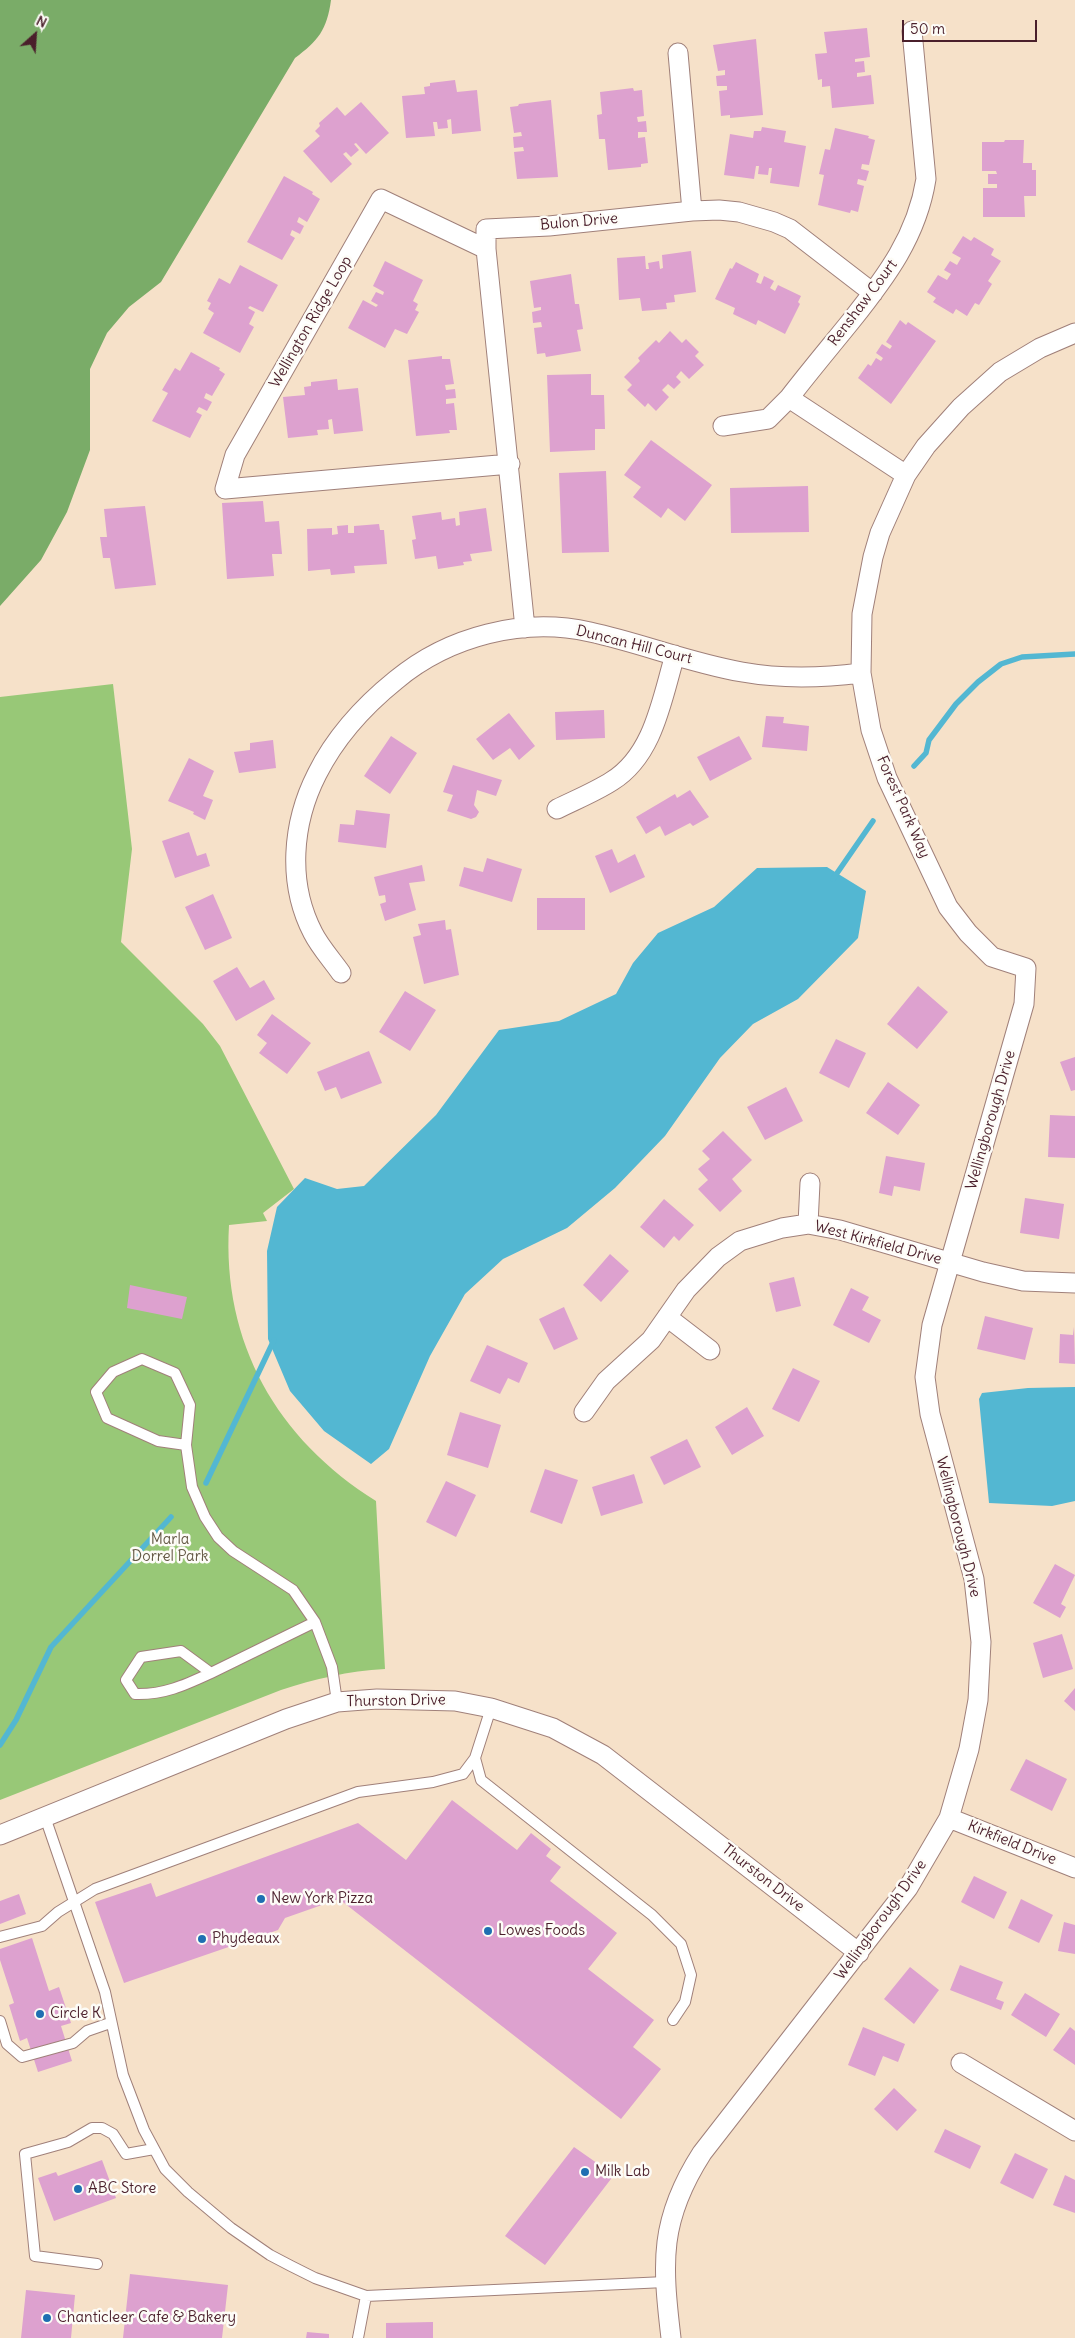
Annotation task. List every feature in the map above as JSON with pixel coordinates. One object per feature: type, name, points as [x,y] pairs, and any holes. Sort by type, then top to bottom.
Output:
[{"type":"street","name":"Renshaw Court","points":[[723,426],[768,419],[788,398],[873,293],[891,270],[905,245],[922,201],[926,179],[912,31]]},
{"type":"street","points":[[678,53],[692,211]]},
{"type":"street","name":"Wellington Ridge Loop","points":[[486,249],[381,199],[235,455],[225,489],[510,464]]},
{"type":"street","name":"Bulon Drive","points":[[486,249],[486,229],[549,226],[692,211],[719,210],[739,212],[782,225],[805,239],[873,293]]},
{"type":"street","points":[[486,249],[510,464],[525,628]]},
{"type":"street","name":"Forest Park Way","points":[[1026,968],[992,957],[968,933],[948,907],[887,778],[872,730],[861,673],[862,614],[872,557],[880,533],[906,475],[926,446],[961,407],[1000,372],[1040,348],[1075,333]]},
{"type":"street","points":[[788,398],[906,475]]},
{"type":"street","name":"Duncan Hill Court","points":[[341,974],[312,933],[299,894],[294,857],[299,824],[310,787],[332,749],[362,713],[406,672],[441,650],[463,641],[525,628],[552,627],[590,632],[740,672],[771,676],[861,673]]},
{"type":"street","points":[[557,809],[614,780],[639,755],[654,725],[676,655]]},
{"type":"street","name":"Wellingborough Drive","points":[[671,2338],[665,2282],[670,2222],[684,2182],[702,2153],[908,1888],[949,1818],[970,1750],[978,1700],[981,1642],[974,1579],[930,1414],[925,1377],[932,1325],[1024,1004],[1026,968]]},
{"type":"street","points":[[808,1224],[810,1183]]},
{"type":"street","name":"West Kirkfield Drive","points":[[584,1412],[606,1381],[637,1354],[668,1317],[692,1283],[718,1257],[740,1241],[782,1228],[808,1224],[864,1236],[951,1263]]},
{"type":"street","points":[[951,1263],[1023,1281],[1075,1283]]},
{"type":"street","points":[[668,1317],[710,1350]]},
{"type":"street","name":"Thurston Drive","points":[[0,1835],[286,1718],[337,1702],[414,1698],[455,1701],[491,1708],[553,1728],[603,1755],[859,1953]]},
{"type":"street","name":"Kirkfield Drive","points":[[949,1818],[1075,1868]]},
{"type":"street","points":[[961,2063],[1075,2131]]},
{"type":"lane","points":[[186,1445],[158,1441],[107,1418],[96,1392],[113,1372],[142,1359],[175,1373],[190,1405],[186,1445],[192,1487],[205,1517],[218,1537],[233,1551],[293,1590],[315,1622],[332,1667],[337,1702]]},
{"type":"lane","points":[[211,1673],[181,1651],[141,1657],[126,1680],[135,1694],[151,1695],[174,1690],[211,1673],[315,1622]]},
{"type":"lane","points":[[0,1937],[42,1926],[58,1912],[95,1889],[358,1792],[433,1782],[463,1774],[476,1758],[491,1708]]},
{"type":"lane","points":[[476,1758],[481,1780],[652,1915],[682,1944],[691,1975],[685,2002],[673,2020]]},
{"type":"lane","points":[[45,1817],[105,1992],[110,2023],[123,2075],[144,2130],[165,2169],[188,2192],[246,2239],[270,2255],[315,2278],[366,2296],[665,2282]]},
{"type":"lane","points":[[0,2021],[7,2044],[22,2057],[73,2043],[87,2031],[110,2023]]},
{"type":"lane","points":[[97,2264],[35,2256],[26,2154],[68,2142],[92,2128],[102,2128],[113,2134],[126,2154],[154,2149]]},
{"type":"lane","points":[[358,2338],[366,2296]]},
{"type":"green space","points":[[0,0],[331,0],[327,19],[320,34],[310,46],[295,58],[161,282],[129,307],[107,333],[90,369],[90,450],[67,512],[41,560],[0,606]]},
{"type":"green space","name":"Marla Dorrel Park","points":[[113,684],[132,849],[121,942],[203,1024],[220,1046],[294,1189],[263,1213],[267,1221],[229,1225],[229,1268],[235,1309],[246,1348],[263,1384],[284,1418],[310,1448],[341,1476],[376,1501],[385,1669],[332,1676],[281,1690],[0,1800],[0,697]]},
{"type":"water","points":[[827,867],[866,891],[858,938],[798,999],[753,1024],[720,1058],[665,1136],[615,1188],[567,1228],[503,1259],[465,1294],[430,1356],[389,1449],[371,1464],[324,1431],[290,1391],[268,1339],[267,1251],[277,1207],[305,1178],[337,1189],[364,1186],[436,1115],[499,1030],[559,1021],[616,994],[633,963],[658,933],[714,907],[757,868]]},
{"type":"water","points":[[1075,1387],[1075,1501],[1052,1506],[989,1503],[979,1399],[982,1393],[1028,1388]]},
{"type":"building","points":[[867,28],[870,57],[855,59],[855,62],[864,61],[865,72],[857,73],[857,77],[871,75],[874,104],[832,108],[830,86],[822,87],[822,79],[818,80],[815,54],[827,53],[824,32]]},
{"type":"building","points":[[756,39],[763,115],[730,118],[730,115],[721,116],[719,91],[727,90],[727,86],[717,86],[716,76],[725,75],[725,70],[718,71],[713,45]]},
{"type":"building","points":[[455,80],[457,92],[477,90],[481,131],[452,134],[451,119],[447,120],[448,128],[438,129],[437,122],[433,122],[435,136],[406,138],[402,96],[425,94],[424,87],[430,86],[430,83]]},
{"type":"building","points":[[633,88],[634,91],[642,90],[644,116],[637,117],[638,122],[646,121],[647,132],[638,132],[638,138],[645,137],[648,163],[641,164],[641,167],[608,170],[605,139],[599,139],[597,115],[602,114],[600,92]]},
{"type":"building","points":[[551,100],[558,177],[517,179],[514,152],[524,151],[523,147],[514,148],[513,137],[522,136],[521,132],[514,133],[510,107]]},
{"type":"building","points":[[361,102],[389,133],[366,154],[356,143],[354,144],[359,150],[351,157],[346,152],[343,154],[352,164],[331,183],[303,151],[320,136],[315,131],[320,126],[319,123],[337,107],[345,116]]},
{"type":"building","points":[[762,127],[786,131],[784,142],[806,146],[799,187],[770,183],[772,168],[769,168],[768,175],[758,174],[759,166],[756,166],[754,179],[724,175],[730,134],[753,138],[754,131],[761,131]]},
{"type":"building","points":[[835,128],[869,136],[868,138],[875,140],[869,165],[862,164],[861,169],[869,171],[866,181],[858,179],[857,184],[864,186],[858,212],[851,210],[850,213],[818,205],[824,175],[819,174],[825,149],[830,150]]},
{"type":"building","points":[[1005,140],[1024,140],[1023,163],[1032,163],[1032,170],[1036,170],[1036,196],[1024,196],[1025,217],[983,217],[983,188],[997,188],[997,184],[988,184],[988,174],[997,174],[996,171],[982,171],[982,142],[1004,142]]},
{"type":"building","points":[[284,176],[313,192],[312,194],[320,199],[307,222],[299,217],[297,222],[304,226],[300,234],[292,230],[290,235],[295,238],[282,260],[247,242]]},
{"type":"building","points":[[963,236],[971,241],[974,237],[994,249],[991,255],[1001,261],[988,281],[992,284],[979,305],[975,303],[967,316],[956,309],[953,314],[933,302],[936,298],[927,292],[938,275],[947,280],[951,274],[944,270],[950,261],[957,265],[961,258],[952,253]]},
{"type":"building","points":[[691,251],[696,292],[674,295],[675,302],[666,303],[667,309],[642,311],[640,298],[619,300],[617,258],[645,256],[646,269],[649,269],[648,263],[659,261],[660,269],[663,268],[662,255]]},
{"type":"building","points":[[385,261],[423,280],[413,301],[418,304],[415,310],[419,312],[407,334],[395,329],[385,348],[348,328],[363,300],[376,307],[378,305],[371,301],[376,292],[383,295],[384,292],[373,286]]},
{"type":"building","points":[[736,262],[759,274],[756,282],[761,284],[764,276],[774,281],[770,288],[775,291],[778,285],[801,296],[798,302],[800,304],[785,334],[758,320],[756,325],[733,314],[735,308],[715,299],[730,268],[732,269]]},
{"type":"building","points":[[240,265],[278,285],[263,312],[250,306],[248,308],[255,312],[249,324],[254,327],[240,353],[203,333],[214,313],[208,309],[211,303],[207,301],[219,278],[230,284]]},
{"type":"building","points":[[571,274],[575,304],[579,304],[583,329],[577,330],[581,351],[546,357],[545,353],[537,354],[534,328],[542,327],[541,322],[533,323],[532,312],[541,310],[541,307],[534,308],[530,281]]},
{"type":"building","points":[[900,320],[906,325],[908,322],[936,341],[891,404],[858,378],[868,364],[871,366],[876,358],[881,361],[883,358],[876,353],[882,344],[890,349],[892,346],[886,342]]},
{"type":"building","points":[[670,331],[682,343],[686,339],[699,352],[695,356],[704,365],[689,379],[681,371],[676,377],[681,382],[674,389],[668,384],[662,390],[669,397],[656,411],[648,403],[645,407],[627,390],[632,385],[624,377],[640,361],[638,358],[656,340],[659,343]]},
{"type":"building","points":[[191,352],[220,368],[219,370],[225,374],[212,396],[206,393],[204,398],[212,402],[207,411],[199,407],[196,412],[202,415],[190,438],[152,421],[168,393],[162,390],[175,368],[180,371]]},
{"type":"building","points":[[442,356],[442,359],[450,359],[454,384],[445,385],[446,390],[455,389],[456,398],[446,399],[446,404],[454,403],[457,430],[449,430],[450,433],[416,436],[408,360]]},
{"type":"building","points":[[591,374],[591,395],[604,395],[605,429],[595,429],[595,450],[550,452],[547,375]]},
{"type":"building","points":[[337,379],[338,390],[358,388],[363,431],[334,434],[332,419],[328,420],[329,429],[317,430],[318,435],[288,438],[283,397],[305,395],[304,387],[311,386],[311,382]]},
{"type":"building","points":[[651,440],[712,485],[685,521],[668,508],[661,518],[633,497],[641,487],[624,475]]},
{"type":"building","points":[[606,471],[609,552],[562,553],[559,473]]},
{"type":"building","points":[[808,486],[809,532],[731,533],[730,488]]},
{"type":"building","points":[[263,501],[265,522],[279,521],[282,554],[272,554],[274,576],[227,579],[222,503]]},
{"type":"building","points":[[145,506],[156,585],[115,589],[110,558],[103,558],[100,537],[107,537],[104,509]]},
{"type":"building","points":[[486,508],[492,551],[470,554],[472,561],[463,562],[464,565],[438,569],[436,556],[415,559],[412,540],[416,539],[412,516],[441,512],[442,520],[455,518],[456,526],[460,525],[459,512]]},
{"type":"building","points":[[379,524],[380,530],[384,530],[387,564],[354,566],[355,573],[331,575],[330,569],[308,571],[307,529],[332,528],[332,535],[338,534],[337,526],[348,525],[348,533],[354,533],[354,526]]},
{"type":"building","points":[[604,710],[605,738],[556,740],[555,712]]},
{"type":"building","points":[[509,713],[535,746],[519,760],[510,748],[493,760],[476,739]]},
{"type":"building","points":[[766,716],[784,717],[783,723],[809,726],[807,751],[762,747]]},
{"type":"building","points":[[391,736],[417,753],[390,794],[364,776]]},
{"type":"building","points":[[739,736],[752,759],[710,781],[697,757]]},
{"type":"building","points":[[273,740],[276,768],[239,773],[234,752],[250,750],[250,743]]},
{"type":"building","points":[[189,758],[214,771],[203,796],[213,800],[205,820],[193,814],[194,812],[168,801]]},
{"type":"building","points":[[453,765],[502,780],[496,796],[477,790],[474,805],[479,812],[476,817],[471,819],[447,811],[453,795],[443,792]]},
{"type":"building","points":[[690,790],[709,817],[693,826],[690,823],[665,836],[660,826],[646,834],[636,817],[675,794],[677,798]]},
{"type":"building","points":[[356,810],[390,814],[386,848],[338,842],[340,824],[354,825]]},
{"type":"building","points":[[189,832],[197,856],[206,853],[210,866],[175,878],[162,841]]},
{"type":"building","points":[[612,849],[618,863],[635,854],[645,877],[610,893],[595,856]]},
{"type":"building","points":[[487,858],[522,869],[512,902],[459,886],[464,867],[483,872]]},
{"type":"building","points":[[422,865],[425,881],[409,883],[416,910],[385,921],[380,904],[386,902],[385,895],[379,896],[374,877]]},
{"type":"building","points":[[213,894],[232,938],[205,950],[185,907]]},
{"type":"building","points":[[537,898],[585,898],[585,930],[537,930]]},
{"type":"building","points":[[445,920],[446,930],[451,929],[459,975],[424,984],[413,937],[421,935],[418,924]]},
{"type":"building","points":[[237,967],[250,988],[264,980],[275,999],[236,1021],[213,981]]},
{"type":"building","points":[[918,986],[948,1012],[917,1049],[887,1024]]},
{"type":"building","points":[[405,991],[436,1010],[410,1051],[379,1032]]},
{"type":"building","points":[[272,1014],[311,1043],[287,1074],[259,1053],[267,1043],[257,1035]]},
{"type":"building","points":[[836,1039],[866,1053],[849,1088],[819,1073]]},
{"type":"building","points":[[369,1051],[382,1083],[341,1099],[336,1087],[325,1091],[317,1072]]},
{"type":"building","points":[[1075,1057],[1075,1090],[1071,1091],[1060,1062]]},
{"type":"building","points":[[888,1082],[920,1105],[898,1135],[866,1113]]},
{"type":"building","points":[[786,1087],[803,1121],[765,1140],[747,1107]]},
{"type":"building","points":[[1050,1115],[1075,1116],[1075,1158],[1048,1157]]},
{"type":"building","points":[[723,1131],[752,1160],[732,1179],[742,1191],[720,1212],[698,1189],[708,1180],[698,1169],[710,1159],[702,1151]]},
{"type":"building","points":[[886,1156],[925,1163],[920,1191],[894,1186],[892,1196],[879,1193]]},
{"type":"building","points":[[1025,1198],[1064,1204],[1059,1239],[1020,1233]]},
{"type":"building","points":[[664,1199],[694,1225],[679,1241],[674,1236],[664,1248],[640,1227]]},
{"type":"building","points":[[610,1254],[629,1271],[601,1302],[583,1285]]},
{"type":"building","points":[[794,1277],[801,1306],[776,1312],[769,1283]]},
{"type":"building","points":[[130,1285],[187,1297],[182,1319],[127,1308]]},
{"type":"building","points":[[851,1288],[869,1297],[862,1310],[881,1320],[869,1343],[833,1325]]},
{"type":"building","points":[[564,1307],[578,1339],[554,1350],[539,1319]]},
{"type":"building","points":[[985,1316],[1033,1328],[1025,1360],[977,1349]]},
{"type":"building","points":[[1074,1327],[1075,1364],[1059,1363],[1060,1334],[1073,1335]]},
{"type":"building","points":[[487,1345],[528,1363],[519,1383],[508,1378],[500,1394],[470,1381]]},
{"type":"building","points":[[793,1368],[820,1381],[799,1422],[772,1409]]},
{"type":"building","points":[[747,1407],[764,1436],[732,1455],[715,1427]]},
{"type":"building","points":[[460,1412],[501,1425],[488,1468],[447,1455]]},
{"type":"building","points":[[687,1439],[701,1467],[664,1485],[650,1457]]},
{"type":"building","points":[[545,1469],[578,1480],[562,1524],[530,1512]]},
{"type":"building","points":[[634,1474],[643,1503],[601,1516],[592,1487]]},
{"type":"building","points":[[446,1481],[476,1495],[456,1537],[426,1522]]},
{"type":"building","points":[[1055,1564],[1075,1575],[1061,1604],[1066,1607],[1060,1618],[1033,1603]]},
{"type":"building","points":[[1062,1634],[1073,1669],[1043,1678],[1033,1643]]},
{"type":"building","points":[[1075,1688],[1075,1711],[1064,1701]]},
{"type":"building","points":[[1026,1759],[1067,1779],[1052,1811],[1010,1790]]},
{"type":"building","points":[[452,1800],[517,1850],[531,1833],[551,1849],[546,1856],[561,1867],[550,1881],[617,1933],[588,1969],[654,2020],[633,2047],[661,2069],[621,2119],[339,1899],[285,1918],[278,1930],[124,1983],[95,1902],[151,1883],[156,1897],[358,1823],[406,1860]]},
{"type":"building","points":[[974,1876],[1007,1892],[994,1919],[961,1902]]},
{"type":"building","points":[[19,1894],[26,1914],[0,1924],[0,1901]]},
{"type":"building","points":[[1021,1899],[1053,1915],[1039,1943],[1008,1928]]},
{"type":"building","points":[[1064,1922],[1075,1925],[1075,1954],[1058,1951]]},
{"type":"building","points":[[32,1938],[49,1991],[59,1987],[71,2023],[61,2026],[72,2061],[38,2072],[27,2038],[20,2041],[9,2005],[14,2003],[0,1960],[0,1949]]},
{"type":"building","points":[[960,1965],[1003,1982],[996,1999],[1004,2002],[1001,2010],[950,1990]]},
{"type":"building","points":[[910,1967],[939,1990],[914,2024],[884,1999]]},
{"type":"building","points":[[1025,1993],[1060,2014],[1046,2037],[1011,2015]]},
{"type":"building","points":[[863,2027],[905,2044],[898,2062],[883,2056],[875,2076],[848,2065]]},
{"type":"building","points":[[1070,2027],[1075,2031],[1075,2065],[1053,2050]]},
{"type":"building","points":[[894,2088],[917,2110],[897,2131],[874,2109]]},
{"type":"building","points":[[945,2129],[981,2146],[970,2169],[934,2152]]},
{"type":"building","points":[[574,2147],[614,2175],[545,2265],[505,2236]]},
{"type":"building","points":[[1015,2153],[1048,2169],[1033,2199],[1000,2183]]},
{"type":"building","points":[[102,2160],[116,2198],[54,2221],[38,2178],[56,2172],[58,2176]]},
{"type":"building","points":[[1065,2175],[1075,2180],[1075,2213],[1053,2205]]},
{"type":"building","points":[[130,2274],[228,2285],[222,2338],[123,2338]]},
{"type":"building","points":[[26,2290],[75,2295],[71,2338],[21,2338]]},
{"type":"building","points":[[433,2322],[433,2338],[386,2338],[386,2323]]},
{"type":"building","points":[[307,2332],[329,2334],[329,2338],[306,2338]]},
{"type":"waterway","points":[[914,766],[926,753],[929,740],[956,704],[978,682],[1001,664],[1022,657],[1075,654]]},
{"type":"waterway","points":[[833,879],[873,821]]},
{"type":"waterway","points":[[206,1483],[274,1340]]},
{"type":"waterway","points":[[0,1745],[16,1720],[51,1647],[171,1517]]},
{"type":"place","name":"New York Pizza","points":[[261,1899]]},
{"type":"place","name":"Lowes Foods","points":[[488,1931]]},
{"type":"place","name":"Phydeaux","points":[[202,1939]]},
{"type":"place","name":"Circle K","points":[[40,2014]]},
{"type":"place","name":"Milk Lab","points":[[585,2172]]},
{"type":"place","name":"ABC Store","points":[[78,2189]]},
{"type":"place","name":"Chanticleer Cafe & Bakery","points":[[47,2318]]}]
